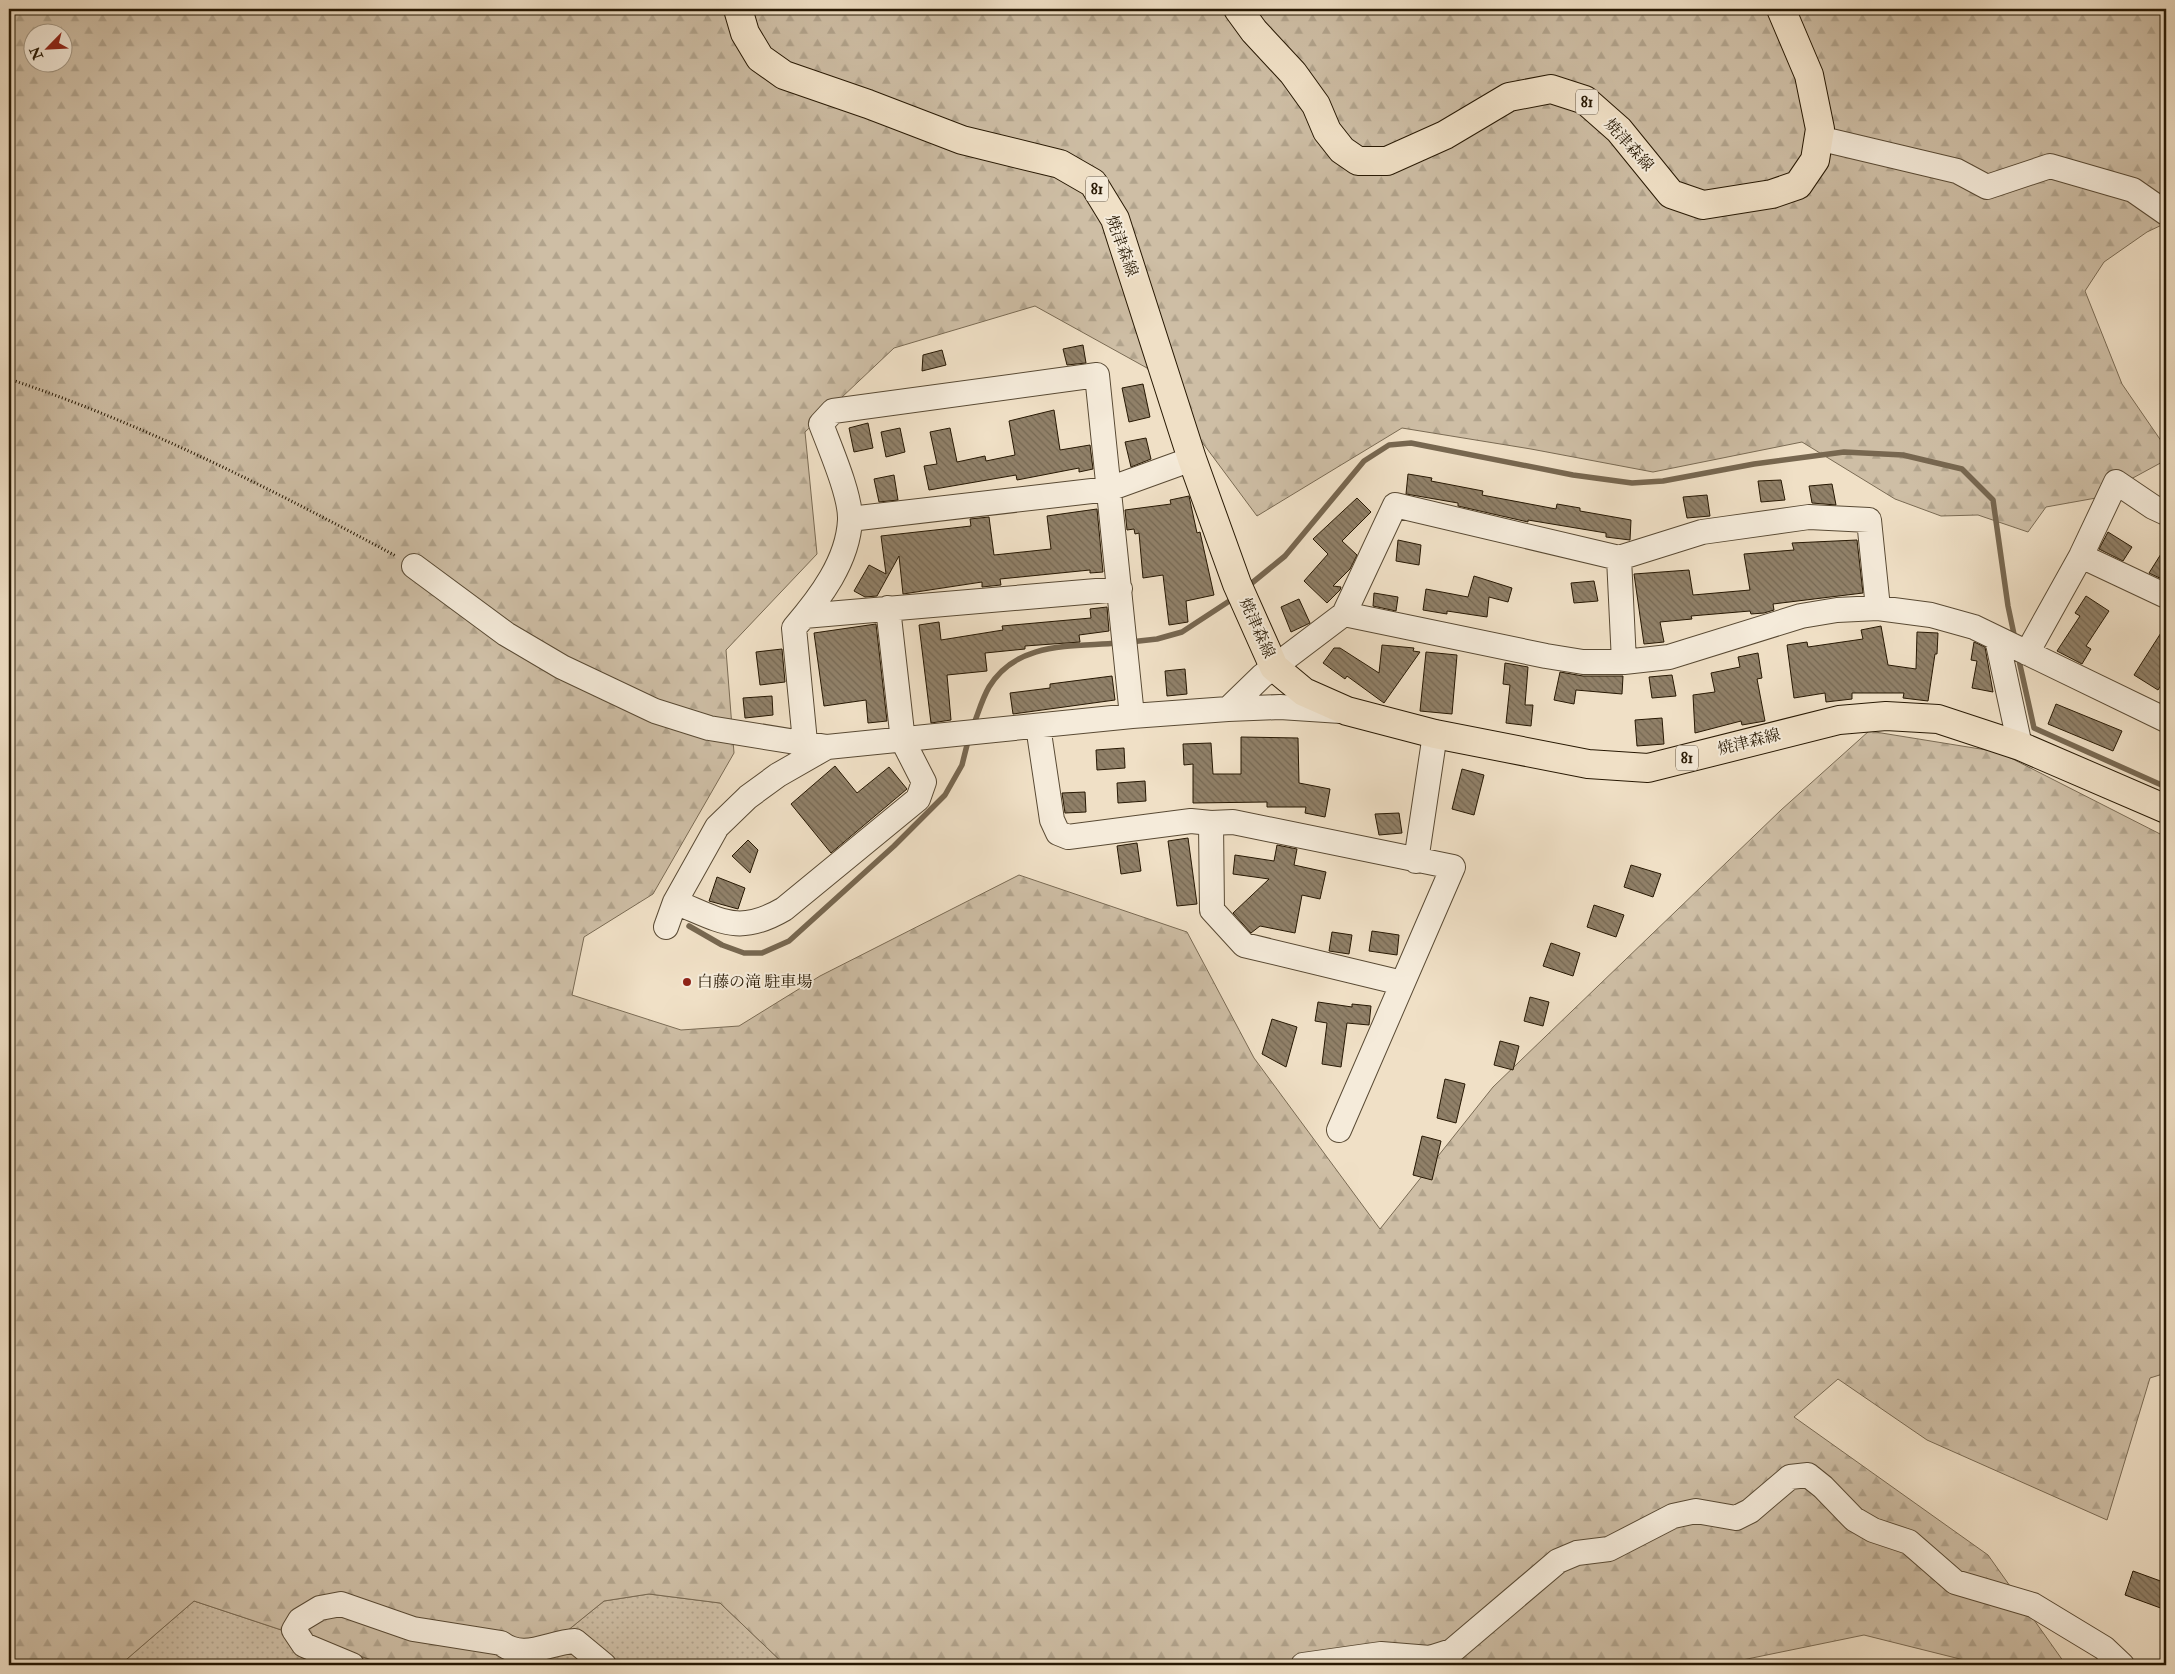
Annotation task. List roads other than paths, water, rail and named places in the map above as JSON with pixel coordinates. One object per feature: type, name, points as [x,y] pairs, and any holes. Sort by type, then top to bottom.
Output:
[{"type":"main road","name":"焼津森線","points":[[738,9],[745,33],[760,58],[784,75],[868,104],[962,140],[1060,164],[1093,183],[1115,219],[1192,459],[1242,594],[1274,667],[1304,692],[1347,711],[1435,734],[1588,764],[1648,768],[1839,720],[1886,716],[1938,719],[2020,746],[2166,809]]},
{"type":"main road","name":"焼津森線","points":[[1238,9],[1254,31],[1293,73],[1316,105],[1327,131],[1342,150],[1358,161],[1387,161],[1445,135],[1509,97],[1551,89],[1585,100],[1619,130],[1671,194],[1703,206],[1772,194],[1798,185],[1815,160],[1820,129],[1808,75],[1781,9]]},
{"type":"street","points":[[1818,138],[1957,171],[1987,187],[2050,166],[2132,190],[2166,213]]},
{"type":"street","points":[[816,744],[794,628],[839,564],[850,519],[840,473],[820,424],[833,411],[1097,375],[1125,631],[1132,716]]},
{"type":"street","points":[[850,519],[1109,489],[1192,459]]},
{"type":"street","points":[[2027,653],[2081,556],[2116,482],[2154,508],[2166,513]]},
{"type":"street","points":[[1228,709],[1274,667],[1344,614],[1395,505],[1619,558],[1702,532],[1810,517],[1869,520],[1878,608]]},
{"type":"street","points":[[2081,556],[2166,596]]},
{"type":"street","points":[[1619,558],[1624,662]]},
{"type":"street","points":[[414,566],[506,634],[562,667],[655,712],[709,728],[816,744],[903,741],[952,734],[1132,716],[1228,709],[1280,707],[1347,711]]},
{"type":"street","points":[[804,616],[1120,589]]},
{"type":"street","points":[[675,902],[729,924],[759,920],[784,909],[918,799],[924,782],[903,741],[888,608]]},
{"type":"street","points":[[1344,614],[1546,656],[1583,662],[1624,662],[1669,657],[1801,616],[1837,610],[1878,608],[1931,615],[1974,627],[2166,720]]},
{"type":"street","points":[[1997,639],[2020,746]]},
{"type":"street","points":[[1038,726],[1052,820],[1058,833],[1068,837],[1191,821],[1211,824],[1234,822],[1416,861],[1453,867],[1339,1130]]},
{"type":"street","points":[[1416,861],[1435,734]]},
{"type":"street","points":[[666,927],[675,902],[717,827],[748,797],[778,776],[816,744]]},
{"type":"street","points":[[1211,824],[1212,910],[1244,945],[1402,984]]},
{"type":"street","points":[[1303,1665],[1381,1654],[1430,1658],[1452,1651],[1558,1561],[1577,1553],[1610,1549],[1674,1516],[1696,1511],[1736,1518],[1750,1511],[1790,1477],[1808,1475],[1823,1487],[1854,1519],[1874,1530],[1909,1542],[1955,1582],[2032,1604],[2104,1648],[2122,1665]]},
{"type":"street","points":[[352,1665],[304,1645],[294,1630],[300,1620],[320,1608],[341,1604],[413,1629],[501,1643],[510,1650],[527,1652],[560,1641],[575,1641],[604,1665]]},
{"type":"waterway","points":[[1247,587],[1285,556],[1364,461],[1389,445],[1411,443],[1573,475],[1632,483],[1663,481],[1754,464],[1844,452],[1903,455],[1962,469],[1993,500],[2008,606],[2015,639]]},
{"type":"waterway","points":[[1130,642],[1157,639],[1182,632],[1234,598]]},
{"type":"waterway","points":[[973,726],[989,687],[1001,672],[1014,661],[1046,649],[1118,643]]},
{"type":"waterway","points":[[2018,656],[2034,728],[2166,787]]},
{"type":"waterway","points":[[689,926],[722,945],[744,953],[762,953],[789,941],[894,846],[945,795],[962,765],[969,737]]},
{"type":"place","name":"白藤の滝 駐車場","points":[[687,982]]}]
